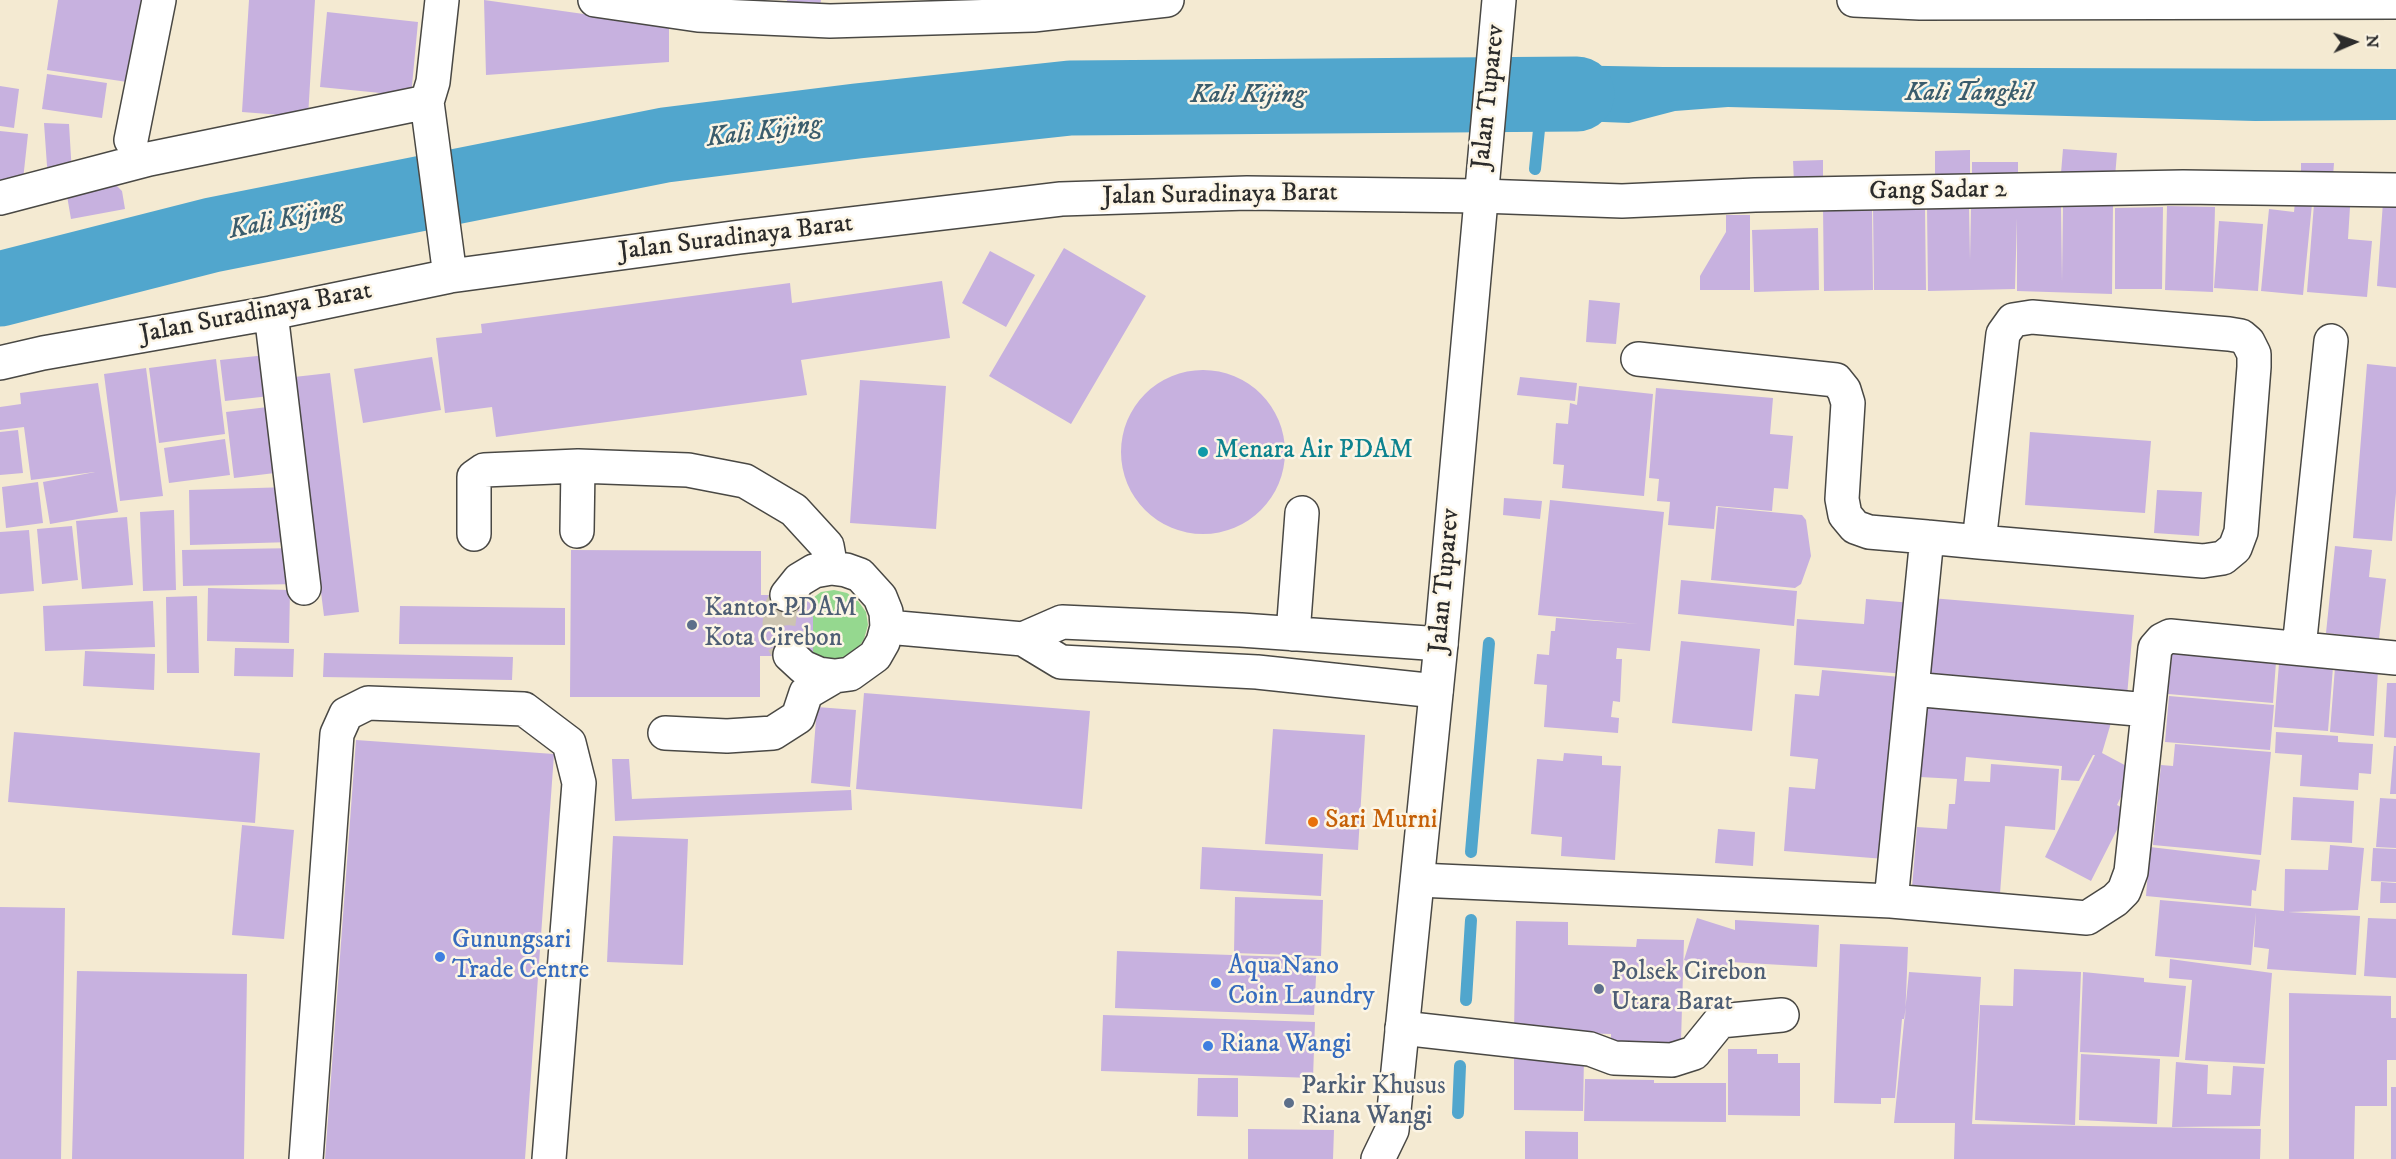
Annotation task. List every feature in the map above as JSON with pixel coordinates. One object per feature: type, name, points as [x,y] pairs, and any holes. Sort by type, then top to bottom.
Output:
[{"type":"street","points":[[131,140],[159,0]]},
{"type":"street","points":[[442,0],[428,114],[449,273]]},
{"type":"street","points":[[595,0],[830,21],[919,10],[1033,15],[1167,0]]},
{"type":"street","name":"Jalan Tuparev","points":[[1377,1159],[1397,1144],[1402,1028],[1441,644],[1499,0]]},
{"type":"street","points":[[1854,0],[1920,3],[2396,2]]},
{"type":"street","points":[[0,198],[149,159],[428,114]]},
{"type":"street","name":"Gang Sadar 2","points":[[1481,186],[1622,201],[1755,195],[2171,187],[2396,190]]},
{"type":"street","name":"Jalan Suradinaya Barat","points":[[0,363],[43,353],[271,313],[449,273],[740,237],[1061,199],[1481,186]]},
{"type":"street","points":[[271,313],[304,588]]},
{"type":"street","points":[[1638,359],[1836,380],[1844,390],[1848,403],[1842,499],[1845,515],[1856,527],[1869,532],[1979,542],[2203,561],[2223,558],[2235,548],[2241,532],[2254,367],[2254,354],[2248,342],[2241,336],[2229,334],[2032,317],[2013,320],[2003,333],[1979,542]]},
{"type":"street","points":[[2299,648],[2331,341]]},
{"type":"street","points":[[577,531],[578,466]]},
{"type":"street","points":[[474,534],[474,477],[483,470],[502,467],[578,466],[688,470],[745,481],[794,510],[827,546],[831,568]]},
{"type":"street","points":[[1293,634],[1302,513]]},
{"type":"street","points":[[1891,901],[1927,537]]},
{"type":"street","points":[[787,595],[799,580],[814,571],[831,568],[860,575],[872,585],[886,612],[887,627],[876,656],[850,674],[835,676],[819,674],[803,667],[790,655]]},
{"type":"street","points":[[1023,639],[1062,622],[1441,644]]},
{"type":"street","points":[[887,627],[1023,639],[1061,662],[1257,672],[1436,691]]},
{"type":"street","points":[[1418,880],[1891,901],[2087,918],[2109,905],[2124,891],[2131,872],[2155,648],[2162,640],[2170,636],[2396,658]]},
{"type":"street","points":[[665,733],[727,736],[773,733],[798,717],[806,693],[835,676]]},
{"type":"street","points":[[1912,689],[2148,710]]},
{"type":"street","points":[[306,1159],[338,734],[346,714],[368,703],[524,709],[569,743],[579,783],[549,1159]]},
{"type":"street","points":[[1402,1028],[1590,1049],[1614,1058],[1672,1060],[1694,1053],[1720,1021],[1782,1015]]},
{"type":"green space","points":[[834,590],[847,593],[858,601],[866,612],[868,625],[864,639],[857,650],[846,657],[833,659],[819,656],[808,648],[810,600],[821,592]]},
{"type":"water","name":"Kali Tangkil","points":[[1498,64],[1663,67],[2396,69],[2396,120],[2255,121],[1728,107],[1675,111],[1629,123],[1579,121],[1523,128],[1488,114]]},
{"type":"building","points":[[58,0],[146,0],[134,83],[47,70]]},
{"type":"building","points":[[249,0],[315,0],[308,117],[242,112]]},
{"type":"building","points":[[484,0],[669,26],[669,62],[486,75]]},
{"type":"building","points":[[787,0],[821,0],[819,14],[786,11]]},
{"type":"building","points":[[327,12],[418,22],[411,96],[320,87]]},
{"type":"building","points":[[47,74],[107,83],[102,118],[42,109]]},
{"type":"building","points":[[0,86],[19,89],[14,128],[0,126]]},
{"type":"building","points":[[44,123],[69,124],[72,174],[48,180]]},
{"type":"building","points":[[0,131],[28,134],[22,189],[0,186]]},
{"type":"building","points":[[2063,149],[2117,153],[2115,177],[2061,173]]},
{"type":"building","points":[[1970,150],[1970,175],[1935,175],[1935,151]]},
{"type":"building","points":[[1823,160],[1823,182],[1794,183],[1793,161]]},
{"type":"building","points":[[1972,162],[2018,162],[2018,178],[1972,178]]},
{"type":"building","points":[[2301,163],[2334,163],[2333,177],[2301,177]]},
{"type":"building","points":[[113,182],[122,191],[125,209],[71,219],[66,190]]},
{"type":"building","points":[[2295,202],[2312,204],[2303,295],[2261,291],[2269,209],[2294,212]]},
{"type":"building","points":[[2383,202],[2396,203],[2396,288],[2377,286]]},
{"type":"building","points":[[2314,204],[2350,207],[2348,239],[2372,241],[2367,297],[2307,292]]},
{"type":"building","points":[[2063,205],[2113,205],[2112,294],[2017,291],[2017,218],[2015,289],[1928,291],[1927,206],[1969,206],[1970,260],[1971,208],[2061,206],[2062,282]]},
{"type":"building","points":[[2167,206],[2215,207],[2213,292],[2165,290]]},
{"type":"building","points":[[1873,207],[1925,207],[1926,290],[1874,290]]},
{"type":"building","points":[[2163,207],[2162,289],[2115,289],[2115,208]]},
{"type":"building","points":[[1823,208],[1872,208],[1873,290],[1824,291]]},
{"type":"building","points":[[1726,215],[1750,215],[1750,290],[1700,290],[1700,276],[1726,232]]},
{"type":"building","points":[[2219,221],[2263,224],[2258,291],[2214,288]]},
{"type":"building","points":[[1818,228],[1819,290],[1754,292],[1752,230]]},
{"type":"building","points":[[1064,248],[1146,296],[1071,424],[989,376]]},
{"type":"building","points":[[990,251],[1035,275],[1006,327],[962,303]]},
{"type":"building","points":[[942,281],[950,338],[801,360],[807,395],[496,437],[492,407],[445,413],[436,338],[482,333],[481,324],[790,283],[792,303]]},
{"type":"building","points":[[1589,300],[1620,303],[1616,344],[1586,342]]},
{"type":"building","points":[[266,355],[270,396],[225,401],[220,360]]},
{"type":"building","points":[[432,357],[441,410],[363,423],[354,369]]},
{"type":"building","points":[[216,359],[225,434],[159,443],[149,368]]},
{"type":"building","points":[[2367,364],[2396,367],[2396,493],[2392,541],[2353,538]]},
{"type":"building","points":[[146,368],[163,496],[120,501],[104,374]]},
{"type":"building","name":"Menara Air PDAM","points":[[1203,370],[1234,377],[1261,394],[1278,421],[1285,452],[1278,483],[1261,510],[1234,527],[1203,534],[1172,527],[1145,510],[1128,483],[1121,452],[1128,421],[1145,394],[1172,377]]},
{"type":"building","points":[[330,373],[359,612],[324,616],[294,377]]},
{"type":"building","points":[[1520,377],[1577,383],[1575,401],[1517,395]]},
{"type":"building","points":[[860,380],[946,386],[936,529],[850,523]]},
{"type":"building","points":[[98,383],[118,512],[50,524],[43,482],[95,472],[31,480],[24,427],[0,430],[0,407],[21,404],[20,393]]},
{"type":"building","points":[[1579,386],[1653,394],[1644,496],[1562,488],[1564,465],[1553,464],[1556,423],[1568,424],[1570,403],[1577,405]]},
{"type":"building","points":[[1656,388],[1773,398],[1770,434],[1793,436],[1788,489],[1774,488],[1772,511],[1716,506],[1714,529],[1668,525],[1670,502],[1657,501],[1659,479],[1649,478]]},
{"type":"building","points":[[276,406],[283,472],[234,478],[226,412]]},
{"type":"building","points":[[18,430],[23,473],[0,475],[0,432]]},
{"type":"building","points":[[2030,432],[2151,441],[2145,513],[2025,505]]},
{"type":"building","points":[[225,439],[230,475],[169,483],[164,448]]},
{"type":"building","points":[[38,482],[43,523],[6,528],[2,487]]},
{"type":"building","points":[[290,487],[292,542],[190,545],[189,490]]},
{"type":"building","points":[[2157,490],[2202,492],[2199,536],[2154,533]]},
{"type":"building","points":[[1504,498],[1542,501],[1540,519],[1503,515]]},
{"type":"building","points":[[1550,500],[1664,512],[1650,651],[1617,648],[1616,659],[1622,659],[1620,702],[1613,701],[1611,717],[1619,718],[1618,733],[1544,727],[1547,685],[1534,684],[1537,654],[1549,655],[1551,631],[1555,631],[1556,618],[1639,624],[1538,615]]},
{"type":"building","points":[[1718,507],[1802,515],[1806,520],[1811,556],[1801,584],[1795,588],[1711,580]]},
{"type":"building","points":[[174,510],[176,590],[143,591],[140,512]]},
{"type":"building","points":[[127,517],[133,585],[82,589],[76,521]]},
{"type":"building","points":[[72,526],[78,580],[42,584],[37,529]]},
{"type":"building","points":[[29,530],[34,591],[0,594],[0,532]]},
{"type":"building","points":[[2335,546],[2372,550],[2369,577],[2386,579],[2379,639],[2326,633]]},
{"type":"building","points":[[298,548],[299,584],[183,586],[182,550]]},
{"type":"building","name":"Kantor PDAM Kota Cirebon","points":[[571,550],[761,551],[761,595],[813,595],[813,656],[760,656],[760,697],[570,697]]},
{"type":"building","points":[[1681,580],[1797,591],[1794,626],[1678,614]]},
{"type":"building","points":[[208,588],[290,590],[289,643],[207,641]]},
{"type":"building","points":[[197,596],[199,673],[167,673],[166,597]]},
{"type":"building","points":[[1931,598],[2134,615],[2127,696],[1925,680]]},
{"type":"building","points":[[1866,599],[1912,603],[1906,674],[1794,665],[1797,619],[1864,624]]},
{"type":"building","points":[[153,601],[155,647],[45,651],[43,606]]},
{"type":"building","points":[[400,606],[565,608],[565,645],[399,644]]},
{"type":"building","points":[[1681,641],[1760,649],[1752,731],[1672,723]]},
{"type":"building","points":[[235,648],[294,649],[293,677],[234,676]]},
{"type":"building","points":[[85,651],[155,654],[154,690],[83,686]]},
{"type":"building","points":[[324,653],[513,657],[512,680],[323,677]]},
{"type":"building","points":[[2172,653],[2276,662],[2273,703],[2168,694]]},
{"type":"building","points":[[2279,663],[2333,667],[2328,731],[2274,727]]},
{"type":"building","points":[[2335,667],[2378,670],[2374,736],[2330,732]]},
{"type":"building","points":[[1822,670],[1900,677],[1885,859],[1784,851],[1789,787],[1815,789],[1818,759],[1790,756],[1795,694],[1819,696]]},
{"type":"building","points":[[2387,683],[2396,683],[2396,738],[2384,737]]},
{"type":"building","points":[[864,693],[1090,711],[1082,809],[856,789]]},
{"type":"building","points":[[2169,696],[2274,705],[2270,750],[2165,742]]},
{"type":"building","points":[[1965,703],[2113,716],[2102,753],[2134,770],[2117,805],[2127,810],[2091,881],[2045,857],[2095,755],[2079,781],[2061,780],[2062,766],[1966,757],[1964,781],[1990,782],[1991,764],[2059,769],[2055,830],[2005,826],[2000,894],[1912,888],[1917,827],[1947,829],[1949,804],[1955,804],[1957,779],[1920,777],[1926,707],[1964,711]]},
{"type":"building","points":[[817,707],[856,710],[850,787],[811,783]]},
{"type":"building","points":[[1273,729],[1365,735],[1358,850],[1265,844]]},
{"type":"building","points":[[14,732],[260,753],[255,823],[8,802]]},
{"type":"building","points":[[2276,732],[2338,736],[2338,742],[2373,744],[2371,774],[2359,773],[2358,790],[2300,786],[2302,755],[2275,753]]},
{"type":"building","name":"Gunungsari Trade Centre","points":[[356,740],[554,754],[525,1159],[325,1159]]},
{"type":"building","points":[[2175,744],[2271,752],[2261,855],[2153,845],[2161,765],[2173,766]]},
{"type":"building","points":[[2394,746],[2396,746],[2396,794],[2390,794]]},
{"type":"building","points":[[1564,753],[1602,756],[1602,765],[1621,766],[1615,860],[1561,856],[1562,837],[1531,834],[1537,759],[1563,761]]},
{"type":"building","points":[[612,759],[629,759],[632,799],[851,790],[852,810],[615,821]]},
{"type":"building","points":[[2293,797],[2354,801],[2352,843],[2291,840]]},
{"type":"building","points":[[2380,798],[2396,799],[2396,848],[2376,847]]},
{"type":"building","points":[[242,825],[294,830],[284,939],[232,935]]},
{"type":"building","points":[[1718,829],[1755,832],[1753,866],[1715,863]]},
{"type":"building","points":[[613,836],[688,839],[683,965],[607,962]]},
{"type":"building","points":[[2330,845],[2364,848],[2358,910],[2288,912],[2360,916],[2356,975],[2267,969],[2269,949],[2254,947],[2256,912],[2251,965],[2155,956],[2160,900],[2284,911],[2285,869],[2328,870]]},
{"type":"building","points":[[1202,847],[1323,854],[1321,896],[1200,889]]},
{"type":"building","points":[[2150,847],[2260,860],[2256,891],[2252,890],[2251,906],[2146,896]]},
{"type":"building","points":[[2373,848],[2396,849],[2396,882],[2371,881]]},
{"type":"building","points":[[2381,882],[2396,883],[2396,903],[2380,903]]},
{"type":"building","points":[[1235,897],[1323,900],[1321,956],[1234,953]]},
{"type":"building","points":[[0,907],[65,908],[61,1159],[0,1159]]},
{"type":"building","points":[[1697,918],[1735,930],[1735,920],[1819,925],[1817,967],[1730,962],[1730,958],[1725,973],[1684,960]]},
{"type":"building","points":[[2368,918],[2396,919],[2396,978],[2364,976]]},
{"type":"building","name":"Polsek Cirebon Utara Barat","points":[[1516,921],[1568,922],[1568,945],[1636,947],[1637,939],[1684,940],[1681,1041],[1673,1041],[1673,1046],[1611,1045],[1611,1034],[1514,1031]]},
{"type":"building","points":[[1840,944],[1908,947],[1905,1019],[1902,1019],[1895,1098],[1881,1098],[1881,1104],[1834,1103]]},
{"type":"building","name":"AquaNano Coin Laundry","points":[[1117,951],[1317,958],[1314,1015],[1115,1008]]},
{"type":"building","points":[[2170,959],[2272,973],[2265,1064],[2185,1060],[2192,980],[2169,978]]},
{"type":"building","points":[[2014,969],[2081,972],[2075,1125],[1975,1120],[1980,1005],[2013,1006]]},
{"type":"building","points":[[77,971],[247,974],[244,1159],[72,1159]]},
{"type":"building","points":[[1909,972],[1981,977],[1972,1124],[2261,1129],[2260,1159],[1954,1159],[1955,1123],[1894,1123]]},
{"type":"building","points":[[2083,972],[2144,978],[2144,982],[2186,986],[2179,1057],[2080,1052]]},
{"type":"building","points":[[2289,993],[2391,996],[2391,1018],[2396,1018],[2396,1060],[2387,1060],[2387,1106],[2355,1106],[2354,1159],[2289,1159]]},
{"type":"building","name":"Riana Wangi","points":[[1103,1015],[1315,1022],[1313,1078],[1101,1071]]},
{"type":"building","points":[[1728,1049],[1757,1049],[1757,1054],[1778,1054],[1778,1063],[1800,1063],[1800,1116],[1728,1115]]},
{"type":"building","points":[[2081,1054],[2160,1059],[2157,1124],[2079,1120]]},
{"type":"building","points":[[1514,1057],[1584,1057],[1583,1111],[1514,1110]]},
{"type":"building","points":[[2176,1062],[2208,1065],[2207,1094],[2231,1095],[2233,1066],[2264,1068],[2260,1126],[2172,1127]]},
{"type":"building","points":[[1198,1078],[1238,1078],[1238,1117],[1197,1116]]},
{"type":"building","points":[[1585,1079],[1654,1080],[1654,1083],[1726,1083],[1726,1122],[1584,1121]]},
{"type":"building","points":[[2391,1087],[2396,1087],[2396,1159],[2391,1159]]},
{"type":"building","points":[[1248,1129],[1334,1130],[1333,1159],[1248,1159]]},
{"type":"building","points":[[1525,1131],[1578,1132],[1578,1159],[1525,1159]]},
{"type":"waterway","name":"Kali Kijing","points":[[0,289],[212,235],[665,145],[857,121],[1070,98],[1577,94]]},
{"type":"waterway","points":[[1535,169],[1541,110]]},
{"type":"waterway","points":[[1471,852],[1489,643]]},
{"type":"waterway","points":[[1466,1000],[1471,920]]},
{"type":"waterway","points":[[1458,1113],[1460,1066]]},
{"type":"tunnel","points":[[787,595],[781,608],[779,624],[782,641],[790,655]]},
{"type":"place","name":"Menara Air PDAM","points":[[1203,452]]},
{"type":"place","name":"Kantor PDAM Kota Cirebon","points":[[692,625]]},
{"type":"place","name":"Sari Murni","points":[[1313,822]]},
{"type":"place","name":"Gunungsari Trade Centre","points":[[440,957]]},
{"type":"place","name":"AquaNano Coin Laundry","points":[[1216,983]]},
{"type":"place","name":"Polsek Cirebon Utara Barat","points":[[1599,989]]},
{"type":"place","name":"Riana Wangi","points":[[1208,1046]]},
{"type":"place","name":"Parkir Khusus Riana Wangi","points":[[1289,1103]]}]
